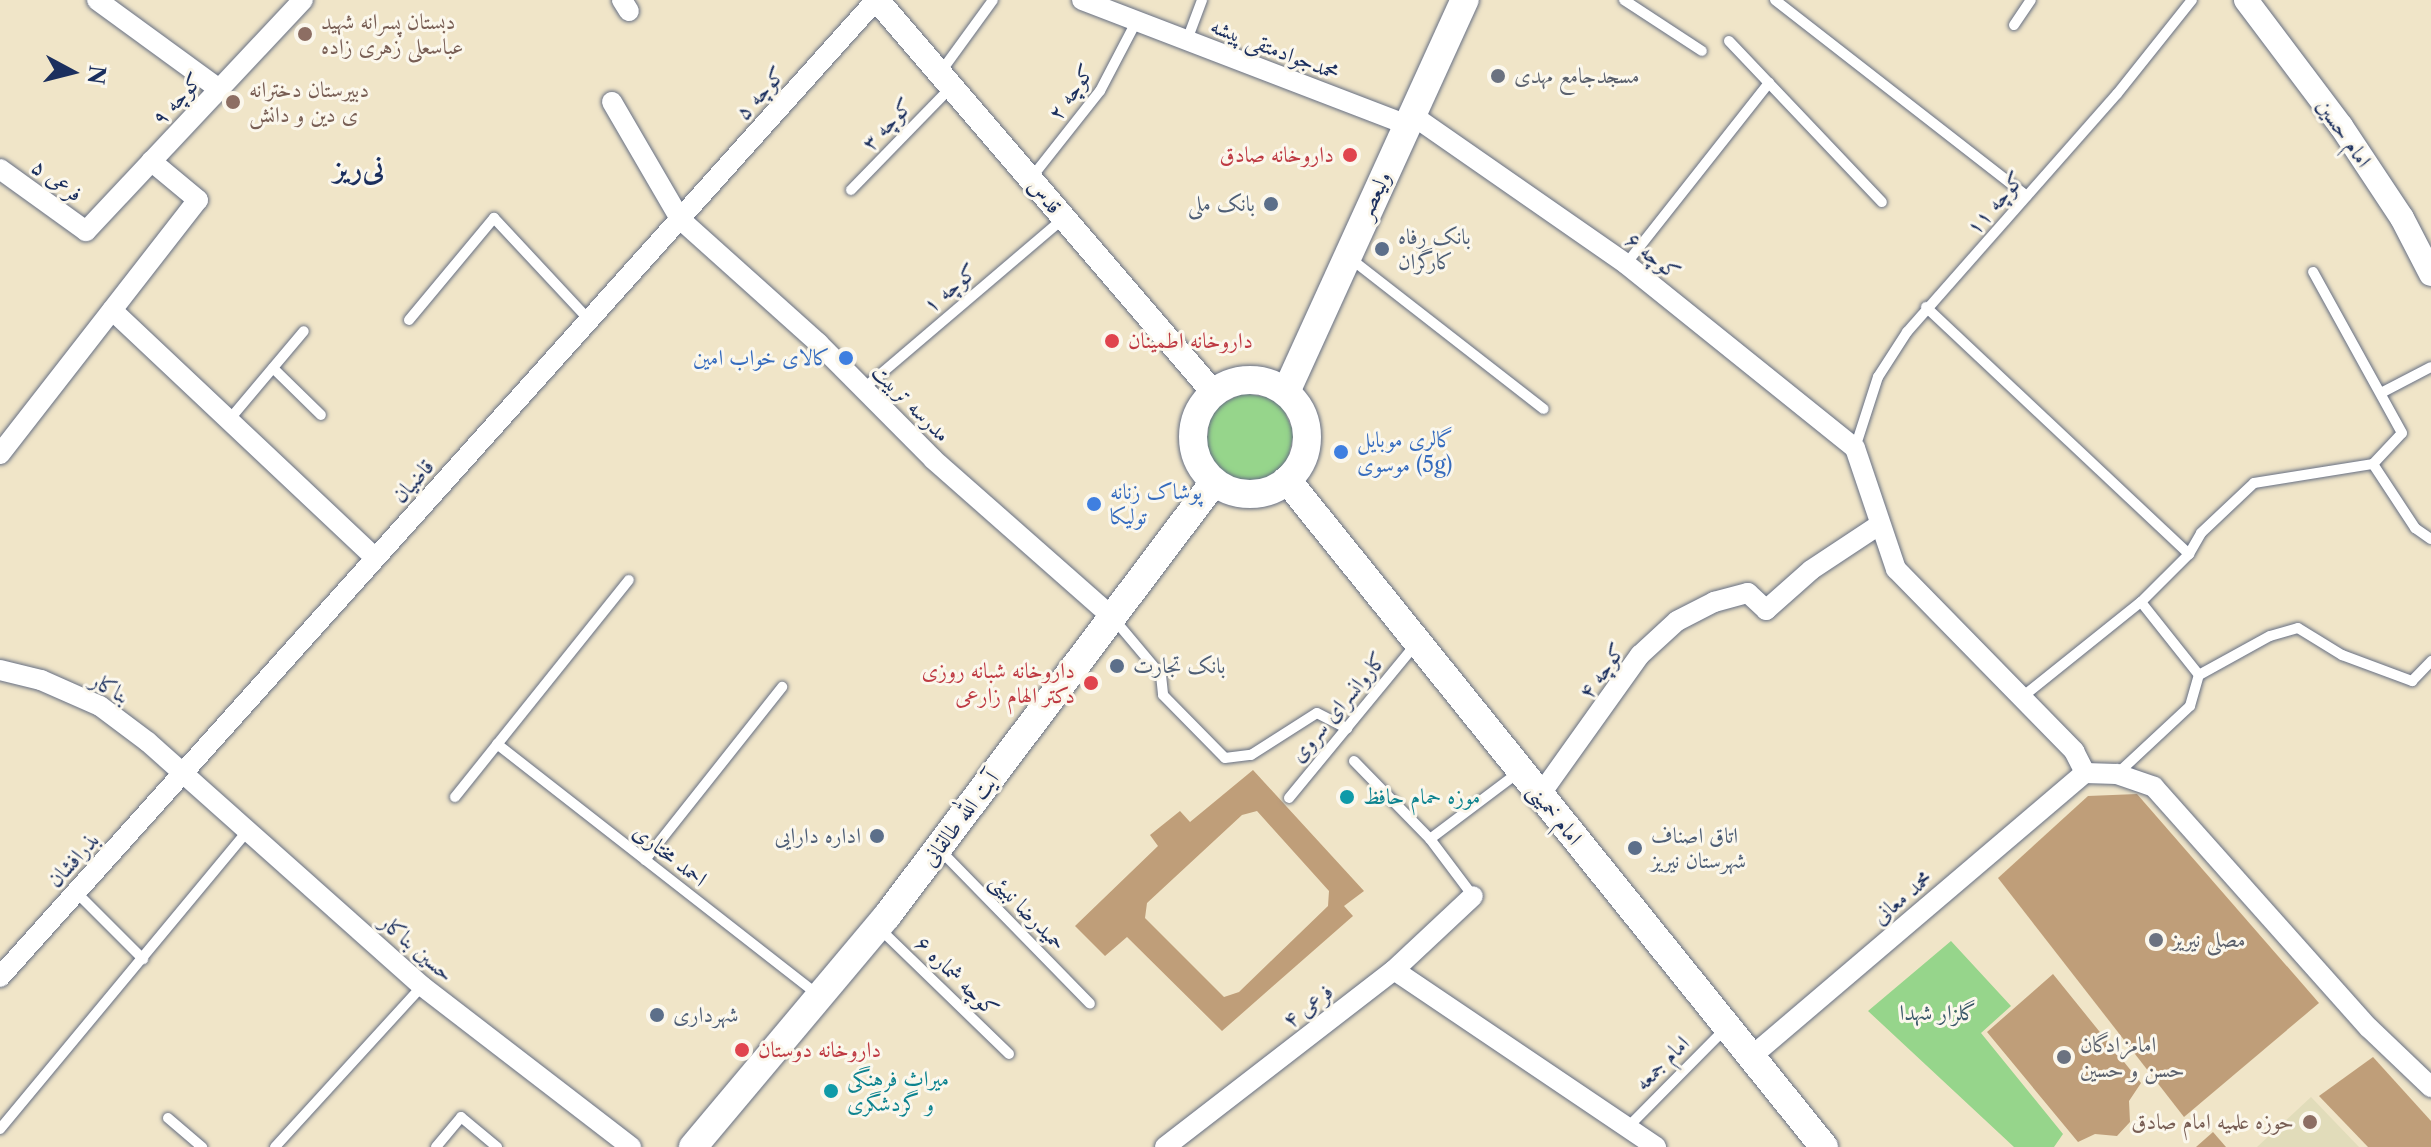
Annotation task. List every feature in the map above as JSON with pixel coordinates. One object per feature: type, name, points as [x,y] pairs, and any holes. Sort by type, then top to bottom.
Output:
[{"type":"main road","name":"ولیعصر","points":[[1286,392],[1465,0]]},
{"type":"main road","points":[[1250,379],[1286,392],[1298,404],[1307,436],[1298,468],[1287,480],[1251,494],[1214,482],[1199,462],[1193,437],[1202,405],[1214,393],[1250,379]]},
{"type":"main road","name":"امام خمینی","points":[[1287,480],[1824,1147]]},
{"type":"main road","name":"آیت الله طالقانی","points":[[693,1147],[878,926],[1214,482]]},
{"type":"street","points":[[97,0],[219,89]]},
{"type":"street","name":"کوچه ۹","points":[[86,231],[303,0]]},
{"type":"street","name":"قدس","points":[[876,0],[1214,393]]},
{"type":"street","name":"کوچه ۵","points":[[680,219],[876,0]]},
{"type":"street","name":"محمدجوادمتقی پیشه","points":[[1082,0],[1135,24],[1409,120]]},
{"type":"street","name":"امام حسین","points":[[2246,0],[2341,126],[2402,218],[2431,274]]},
{"type":"street","name":"مدرسه تربیت","points":[[612,102],[680,219],[1112,617]]},
{"type":"street","name":"۶ کوچه","points":[[1409,120],[1626,264],[1855,448]]},
{"type":"street","points":[[0,454],[198,200],[151,161]]},
{"type":"street","name":"فرعی ۵","points":[[0,169],[86,231]]},
{"type":"street","name":"قاضیان","points":[[181,775],[680,219]]},
{"type":"street","points":[[112,310],[375,558]]},
{"type":"street","points":[[1855,448],[1896,569],[2074,751],[2085,773],[2117,774],[2154,787],[2359,1018],[2431,1087]]},
{"type":"street","name":"کوچه ۴","points":[[1540,795],[1640,655],[1677,621],[1714,602],[1748,593],[1766,610],[1811,570],[1879,525]]},
{"type":"street","name":"بناکار","points":[[0,670],[41,680],[100,706],[148,742],[181,775]]},
{"type":"street","name":"محمد معانی","points":[[1751,1057],[2085,773]]},
{"type":"street","name":"حسین بناکار","points":[[181,775],[248,830],[422,986],[631,1147]]},
{"type":"street","name":"بذرافشان","points":[[0,977],[181,775]]},
{"type":"street","name":"فرعی ۴","points":[[1165,1147],[1394,970],[1473,896]]},
{"type":"street","points":[[1394,970],[1656,1147]]},
{"type":"lane","points":[[946,80],[993,0]]},
{"type":"lane","points":[[1187,40],[1202,0]]},
{"type":"lane","points":[[1624,0],[1702,51]]},
{"type":"lane","points":[[1775,0],[2027,196]]},
{"type":"lane","points":[[2014,25],[2031,0]]},
{"type":"lane","name":"کوچه ۱۱","points":[[1855,448],[1878,377],[1926,307],[2027,196],[2192,0]]},
{"type":"lane","name":"کوچه ۲","points":[[1030,179],[1100,91],[1135,24]]},
{"type":"lane","points":[[1729,41],[1882,202]]},
{"type":"lane","name":"کوچه ۳","points":[[851,190],[946,80]]},
{"type":"lane","points":[[1626,264],[1769,83]]},
{"type":"lane","points":[[409,320],[494,218],[589,320]]},
{"type":"lane","name":"کوچه ۱","points":[[863,389],[1064,218]]},
{"type":"lane","points":[[1346,255],[1544,409]]},
{"type":"lane","points":[[2021,698],[2141,602],[2189,554],[2201,533],[2254,483],[2373,464],[2402,433],[2313,272]]},
{"type":"lane","points":[[1926,307],[2189,554]]},
{"type":"lane","points":[[229,420],[304,331]]},
{"type":"lane","points":[[2381,393],[2431,367]]},
{"type":"lane","points":[[273,368],[321,415]]},
{"type":"lane","points":[[2373,464],[2415,528],[2431,539]]},
{"type":"lane","points":[[455,797],[629,580]]},
{"type":"lane","points":[[2141,602],[2199,675]]},
{"type":"lane","points":[[1112,617],[1161,675],[1163,695],[1225,758],[1251,755],[1317,713],[1347,728]]},
{"type":"lane","points":[[2117,774],[2190,706],[2199,675],[2270,636],[2298,628],[2342,655],[2412,681],[2431,661]]},
{"type":"lane","name":"کاروانسرای سروی","points":[[1289,798],[1418,643]]},
{"type":"lane","points":[[645,860],[782,687]]},
{"type":"lane","name":"احمد مختاری","points":[[497,744],[819,996]]},
{"type":"lane","points":[[1354,761],[1430,839],[1473,896]]},
{"type":"lane","points":[[1430,839],[1521,771]]},
{"type":"lane","points":[[0,1129],[248,830]]},
{"type":"lane","name":"حمیدرضا نبیئی","points":[[938,848],[1090,1004]]},
{"type":"lane","points":[[76,892],[143,959]]},
{"type":"lane","name":"کوچه شماره ۶","points":[[878,926],[1009,1054]]},
{"type":"lane","points":[[275,1147],[422,986]]},
{"type":"lane","name":"امام جمعه","points":[[1627,1128],[1727,1027]]},
{"type":"lane","points":[[436,1147],[461,1117],[497,1147]]},
{"type":"lane","points":[[168,1118],[202,1147]]},
{"type":"shaded area","name":"حوزه علمیه امام صادق","points":[[2311,1097],[2359,1147],[2257,1147]]},
{"type":"green space","points":[[1243,393],[1271,398],[1282,406],[1294,433],[1287,462],[1264,481],[1248,483],[1203,469],[1210,417],[1218,406]]},
{"type":"green space","name":"گلزار شهدا","points":[[1951,941],[2011,1006],[1981,1033],[2063,1134],[2054,1147],[2014,1147],[1868,1011]]},
{"type":"building","points":[[1253,770],[1364,891],[1344,906],[1353,916],[1222,1031],[1127,937],[1105,956],[1075,926],[1158,846],[1150,835],[1180,811],[1190,822]],"holes":[[[1257,811],[1329,891],[1328,906],[1239,992],[1224,997],[1145,918],[1147,903],[1242,815]]]},
{"type":"building","name":"مصلی نیریز","points":[[2137,794],[2319,1003],[2184,1117],[1998,878],[2088,796]]},
{"type":"building","name":"امامزادگان حسن و حسین","points":[[2053,974],[2141,1083],[2129,1101],[2130,1122],[2117,1136],[2095,1134],[2078,1142],[1987,1032]]},
{"type":"building","points":[[2373,1057],[2431,1121],[2431,1147],[2368,1147],[2319,1096]]},
{"type":"building","points":[[2213,1132],[2226,1147],[2196,1147]]},
{"type":"place","name":"دبستان پسرانه شهید عباسعلی زهری زاده","points":[[305,34]]},
{"type":"place","name":"مسجدجامع مهدی","points":[[1498,76]]},
{"type":"place","name":"دبیرستان دخترانه ی دین و دانش","points":[[233,102]]},
{"type":"place","name":"داروخانه صادق","points":[[1350,155]]},
{"type":"place","name":"بانک ملی","points":[[1271,204]]},
{"type":"place","name":"بانک رفاه کارگران","points":[[1382,249]]},
{"type":"place","name":"داروخانه اطمینان","points":[[1112,341]]},
{"type":"place","name":"کالای خواب امین","points":[[846,358]]},
{"type":"place","name":"گالری موبایل موسوی (5g)","points":[[1341,452]]},
{"type":"place","name":"پوشاک زنانه تولیکا","points":[[1094,504]]},
{"type":"place","name":"بانک تجارت","points":[[1117,666]]},
{"type":"place","name":"داروخانه شبانه روزی دکتر الهام زارعی","points":[[1091,683]]},
{"type":"place","name":"موزه حمام حافظ","points":[[1347,797]]},
{"type":"place","name":"اداره دارایی","points":[[877,836]]},
{"type":"place","name":"اتاق اصناف شهرستان نیریز","points":[[1635,848]]},
{"type":"place","name":"مصلی نیریز","points":[[2156,940]]},
{"type":"place","name":"شهرداری","points":[[657,1015]]},
{"type":"place","name":"داروخانه دوستان","points":[[742,1050]]},
{"type":"place","name":"امامزادگان حسن و حسین","points":[[2064,1057]]},
{"type":"place","name":"میراث فرهنگی و گردشگری","points":[[831,1091]]},
{"type":"place","name":"حوزه علمیه امام صادق","points":[[2310,1122]]},
{"type":"district","name":"نی‌ریز","points":[[359,168]]}]
